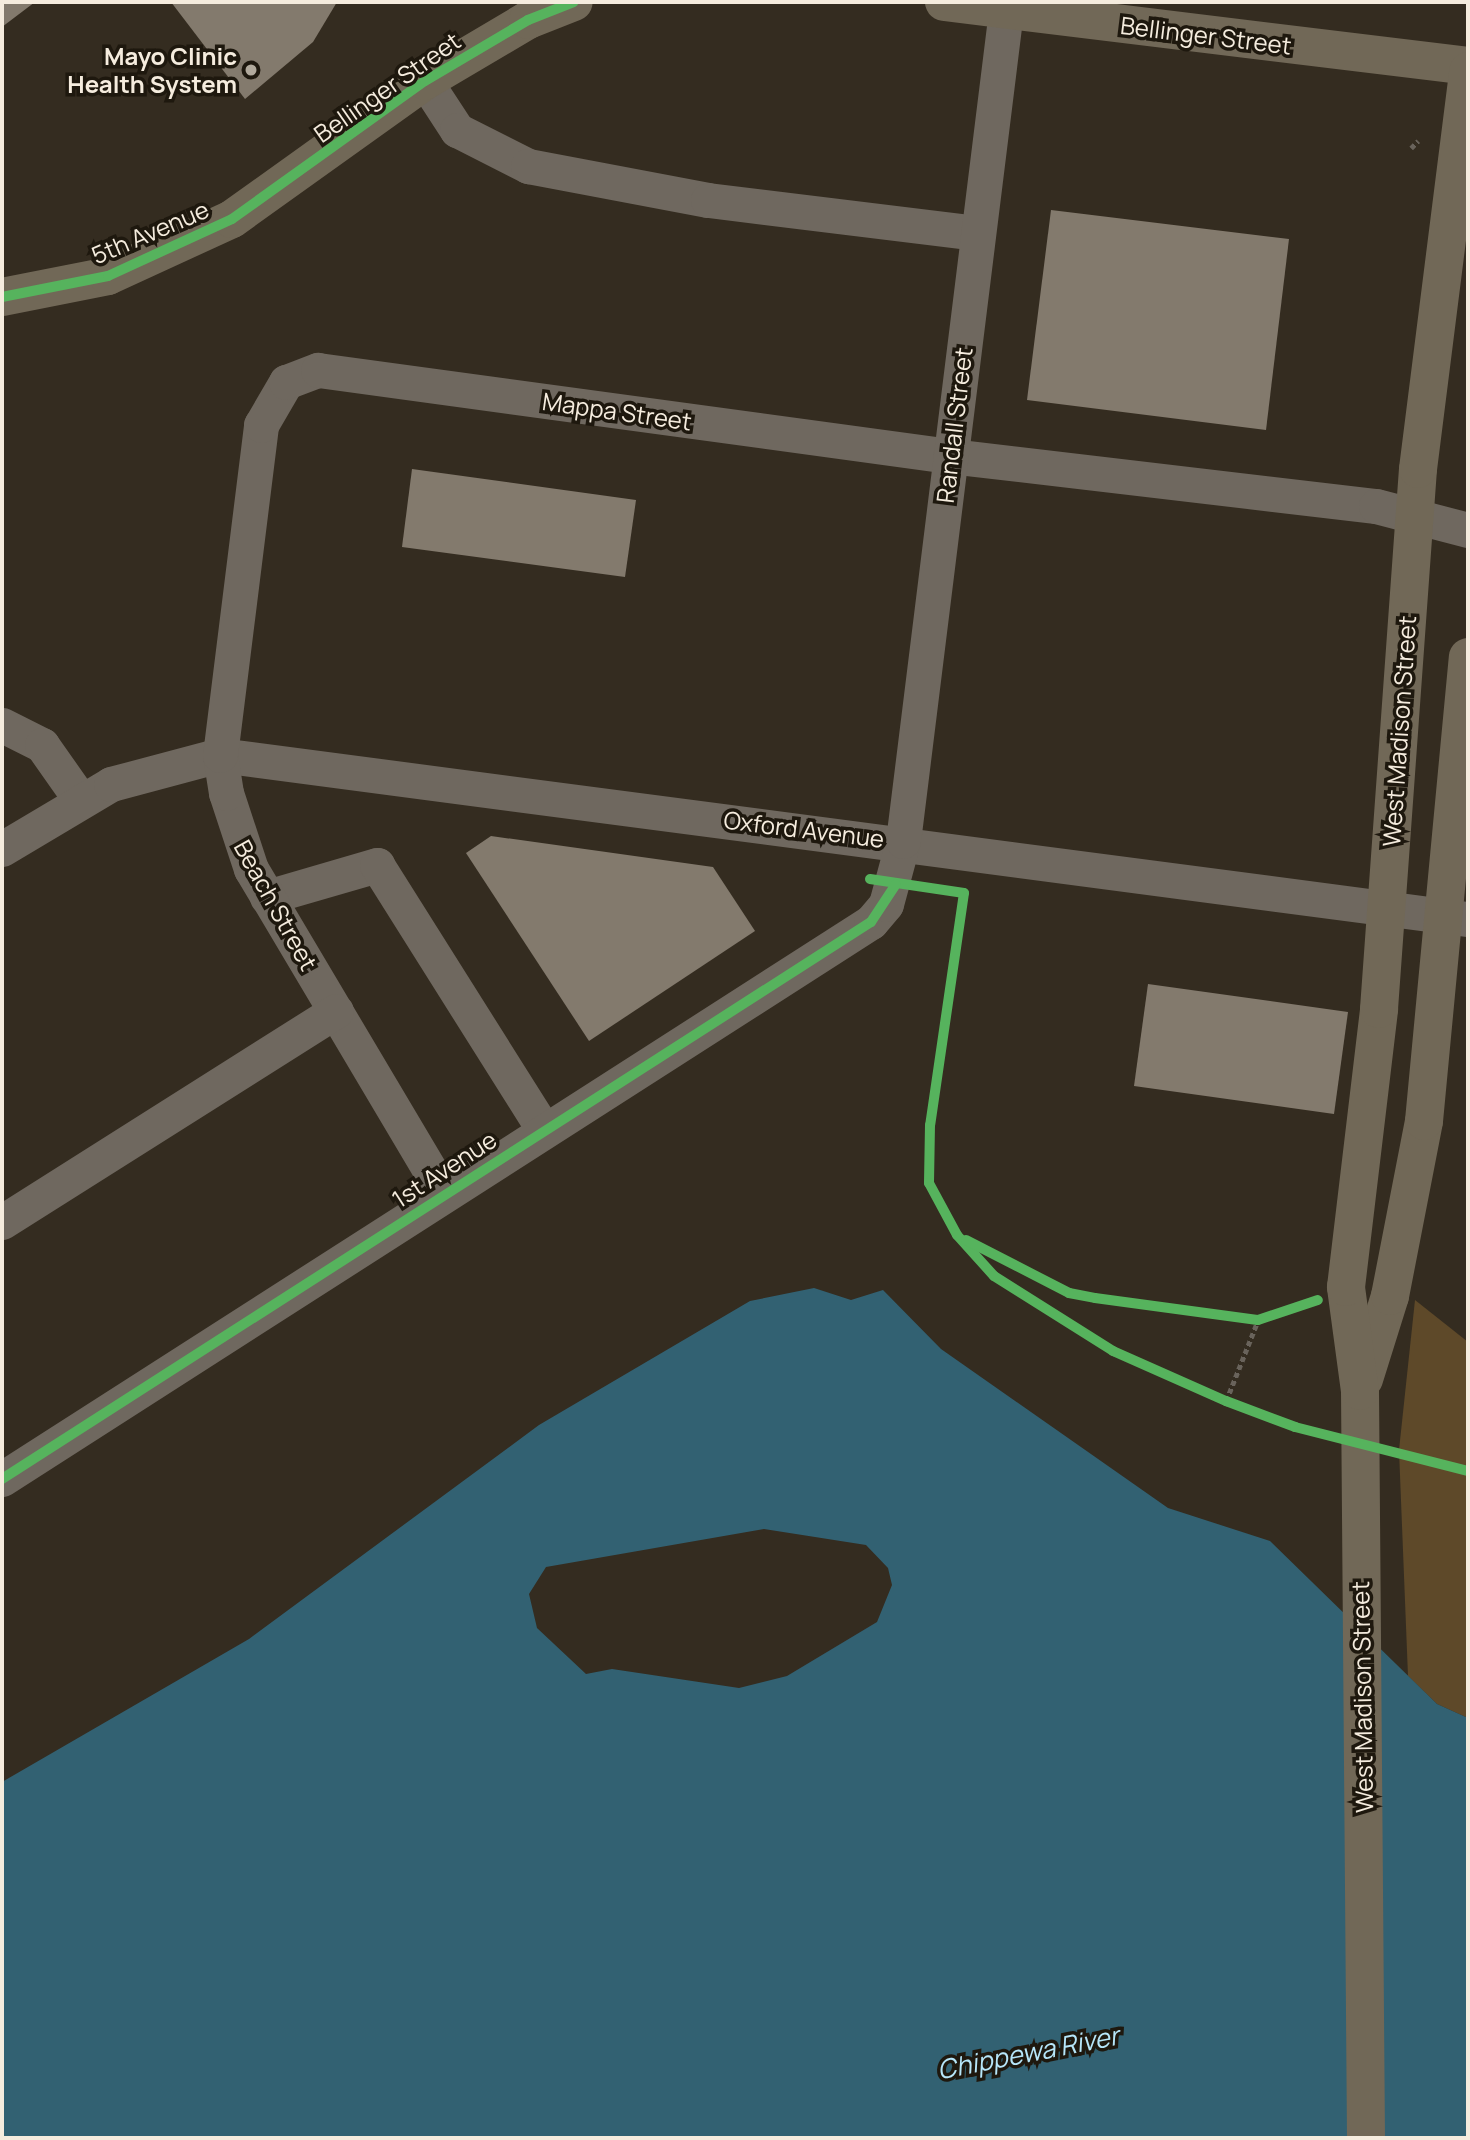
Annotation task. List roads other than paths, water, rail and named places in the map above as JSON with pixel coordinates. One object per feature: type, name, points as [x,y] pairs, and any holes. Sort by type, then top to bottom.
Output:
[{"type":"main road","name":"Bellinger Street","points":[[944,2],[1007,6],[1468,68]]},
{"type":"main road","name":"Bellinger Street","points":[[268,197],[425,81],[559,4]]},
{"type":"main road","name":"West Madison Street","points":[[1366,2138],[1360,1391],[1346,1287],[1387,913],[1414,516],[1468,68]]},
{"type":"main road","name":"5th Avenue","points":[[2,297],[108,276],[163,255],[268,197]]},
{"type":"main road","name":"West Madison Street","points":[[1360,1391],[1411,1201],[1456,918],[1468,657]]},
{"type":"street","name":"Randall Street","points":[[903,841],[1007,6]]},
{"type":"street","points":[[425,81],[457,131],[528,166],[708,200],[978,233]]},
{"type":"street","name":"Mappa Street","points":[[286,382],[318,370],[1414,516]]},
{"type":"street","name":"Beach Street","points":[[286,382],[261,425],[220,755],[232,823],[267,897],[444,1194]]},
{"type":"street","points":[[1414,516],[1468,530]]},
{"type":"street","points":[[2,725],[41,745],[80,799]]},
{"type":"street","name":"Oxford Avenue","points":[[2,849],[80,799],[150,770],[220,755],[903,841],[1387,913],[1456,918]]},
{"type":"street","name":"1st Avenue","points":[[2,1479],[871,922],[896,884],[903,841]]},
{"type":"street","points":[[267,897],[377,865],[544,1130]]},
{"type":"street","points":[[2,1222],[335,1011]]},
{"type":"water","name":"Chippewa River","points":[[814,1288],[851,1300],[883,1290],[941,1349],[1168,1508],[1270,1541],[1437,1704],[1468,1718],[1468,2138],[2,2138],[2,1782],[249,1639],[539,1425],[750,1301]],"holes":[[[764,1529],[866,1545],[888,1568],[892,1585],[877,1622],[787,1676],[739,1688],[612,1669],[586,1674],[537,1628],[529,1594],[546,1567]]]},
{"type":"place","name":"Mayo Clinic Health System","points":[[251,70]]}]
